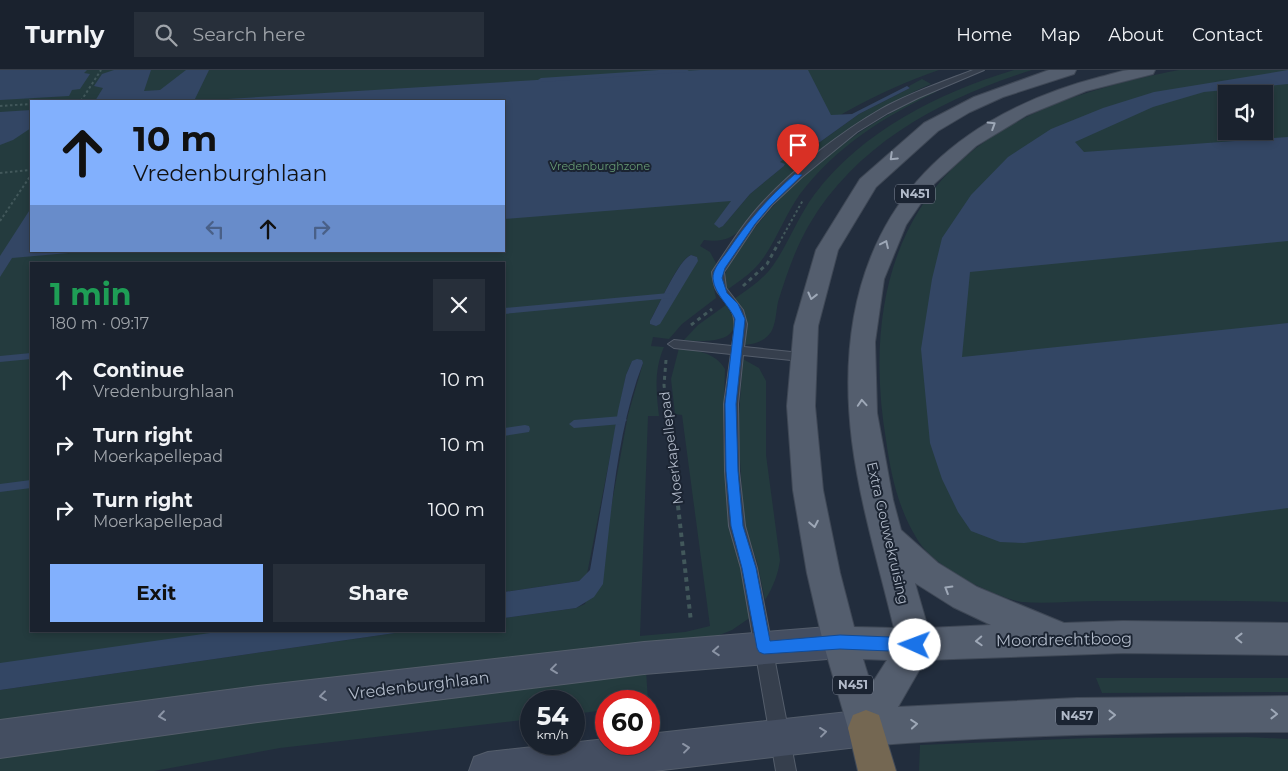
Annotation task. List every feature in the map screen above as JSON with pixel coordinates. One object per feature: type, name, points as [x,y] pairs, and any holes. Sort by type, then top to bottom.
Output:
[{"type":"highway","points":[[866,728],[877,771]]},
{"type":"main road","name":"N451","points":[[866,728],[840,642],[813,521],[807,479],[800,407],[801,358],[816,281],[831,241],[856,200],[882,168],[919,136],[953,114],[1003,91],[1068,70]]},
{"type":"main road","name":"Extra Gouwekruising","points":[[915,645],[868,451],[863,414],[860,374],[862,338],[872,278],[882,251],[906,206],[956,150],[996,123],[1025,108],[1064,92],[1147,70]]},
{"type":"main road","points":[[889,539],[918,567],[947,589],[982,606],[1062,638]]},
{"type":"main road","name":"Moordrechtboog","points":[[840,642],[915,645],[1062,638],[1288,639]]},
{"type":"main road","name":"Vredenburghlaan","points":[[0,739],[258,704],[644,658],[840,642]]},
{"type":"main road","name":"N451","points":[[866,728],[915,645]]},
{"type":"main road","name":"N457","points":[[488,771],[783,754],[866,728],[1045,716],[1288,714]]},
{"type":"lane","points":[[783,754],[749,568],[737,526],[735,506],[730,404],[740,319],[737,310],[726,298],[718,284],[718,272],[752,222],[779,192],[854,130],[885,111],[935,87],[980,70]]},
{"type":"lane","points":[[674,344],[801,358]]},
{"type":"path","points":[[81,100],[101,70]]},
{"type":"path","points":[[0,106],[30,104]]},
{"type":"path","points":[[0,173],[30,170]]},
{"type":"path","points":[[0,220],[30,176]]},
{"type":"path","name":"Moerkapellepad","points":[[691,623],[664,385],[665,365],[674,344],[691,324],[752,280],[767,264],[807,196]]},
{"type":"green space","name":"Vredenburghzone","points":[[0,70],[939,70],[876,96],[846,112],[788,147],[704,203],[732,200],[723,226],[750,194],[785,165],[780,162],[811,140],[820,142],[859,114],[910,88],[909,86],[922,79],[931,84],[887,106],[825,148],[768,196],[735,235],[716,241],[704,240],[700,246],[710,252],[716,263],[712,280],[716,298],[682,324],[669,339],[653,337],[651,346],[664,347],[657,372],[659,416],[648,416],[640,636],[685,632],[710,626],[682,415],[675,414],[671,379],[679,348],[699,351],[711,356],[721,363],[725,369],[723,435],[729,529],[742,566],[751,617],[732,630],[712,638],[0,728],[0,690],[402,632],[505,632],[505,618],[576,608],[585,604],[611,508],[628,415],[643,363],[632,361],[626,375],[587,574],[579,581],[505,592],[505,262],[30,262],[30,632],[248,632],[0,668]],"holes":[[[691,255],[697,257],[656,326],[650,324],[680,265]]]},
{"type":"green space","points":[[1014,70],[1032,70],[966,94],[935,110],[905,127],[877,147],[852,170],[829,196],[804,234],[784,282],[771,332],[760,342],[745,345],[745,315],[734,299],[756,283],[770,269],[808,203],[833,172],[878,133],[904,117],[957,90]]},
{"type":"green space","points":[[1179,70],[1288,70],[1288,602],[1091,601],[1042,603],[1011,600],[962,578],[928,553],[910,527],[896,491],[881,404],[879,367],[886,295],[896,260],[909,227],[929,196],[953,168],[1003,130],[1030,115],[1058,103],[1118,84]]},
{"type":"green space","points":[[933,91],[936,92],[879,123],[829,162],[800,194],[760,262],[748,275],[727,290],[725,278],[731,262],[760,221],[803,176],[852,137],[878,120]]},
{"type":"green space","points":[[726,305],[733,317],[734,326],[724,338],[704,341],[684,340],[698,325]]},
{"type":"green space","points":[[743,359],[759,368],[766,381],[766,455],[780,560],[775,581],[765,600],[757,562],[744,524],[738,428]]},
{"type":"green space","points":[[646,670],[647,690],[595,690],[595,711],[585,713],[585,690],[520,690],[520,720],[280,748],[154,771],[0,771],[0,751]]},
{"type":"green space","points":[[1096,678],[1288,678],[1288,692],[1102,693]]},
{"type":"green space","points":[[1247,737],[1288,739],[1288,771],[919,771],[920,745],[1089,738]]},
{"type":"water","points":[[0,70],[87,70],[84,73],[90,74],[80,89],[72,90],[69,96],[0,100]]},
{"type":"water","points":[[114,70],[151,70],[144,91],[160,90],[186,70],[209,70],[194,100],[96,100],[103,88],[94,86],[102,74]]},
{"type":"water","points":[[700,70],[808,70],[831,115],[852,114],[907,86],[910,88],[859,114],[820,142],[811,141],[780,162],[785,164],[784,166],[750,194],[723,226],[719,228],[714,224],[731,201],[505,219],[505,100],[210,100]]},
{"type":"water","points":[[1288,70],[1288,84],[1218,85],[1218,91],[1204,92],[1153,107],[1075,142],[1084,152],[1247,140],[1273,140],[1273,138],[1288,137],[1288,241],[970,272],[962,357],[1288,323],[1288,508],[1024,543],[1000,542],[971,531],[958,512],[942,479],[930,443],[921,349],[932,279],[942,238],[971,195],[1008,157],[1051,129],[1103,108],[1154,92]]},
{"type":"water","points":[[30,110],[30,129],[13,140],[0,145],[0,112]]},
{"type":"water","points":[[30,210],[30,252],[80,252],[12,258],[0,277],[0,256]]},
{"type":"water","points":[[691,255],[697,257],[698,261],[660,324],[656,326],[650,324],[674,275]]},
{"type":"water","points":[[637,359],[642,360],[643,363],[634,389],[621,444],[612,501],[603,584],[594,597],[576,608],[505,618],[505,592],[579,581],[590,570],[618,411],[626,375],[632,361]]},
{"type":"water","points":[[217,632],[402,632],[0,690],[0,663]]},
{"type":"waterway","points":[[541,80],[686,70]]},
{"type":"waterway","points":[[505,311],[669,296]]},
{"type":"waterway","points":[[0,359],[30,356]]},
{"type":"waterway","points":[[574,424],[622,420]]},
{"type":"waterway","points":[[505,432],[525,429]]},
{"type":"waterway","points":[[0,488],[30,484]]},
{"type":"route","points":[[798,175],[760,212],[718,272],[718,284],[722,294],[737,310],[741,324],[730,404],[732,471],[737,526],[749,568],[764,648],[840,642],[915,645]]}]
